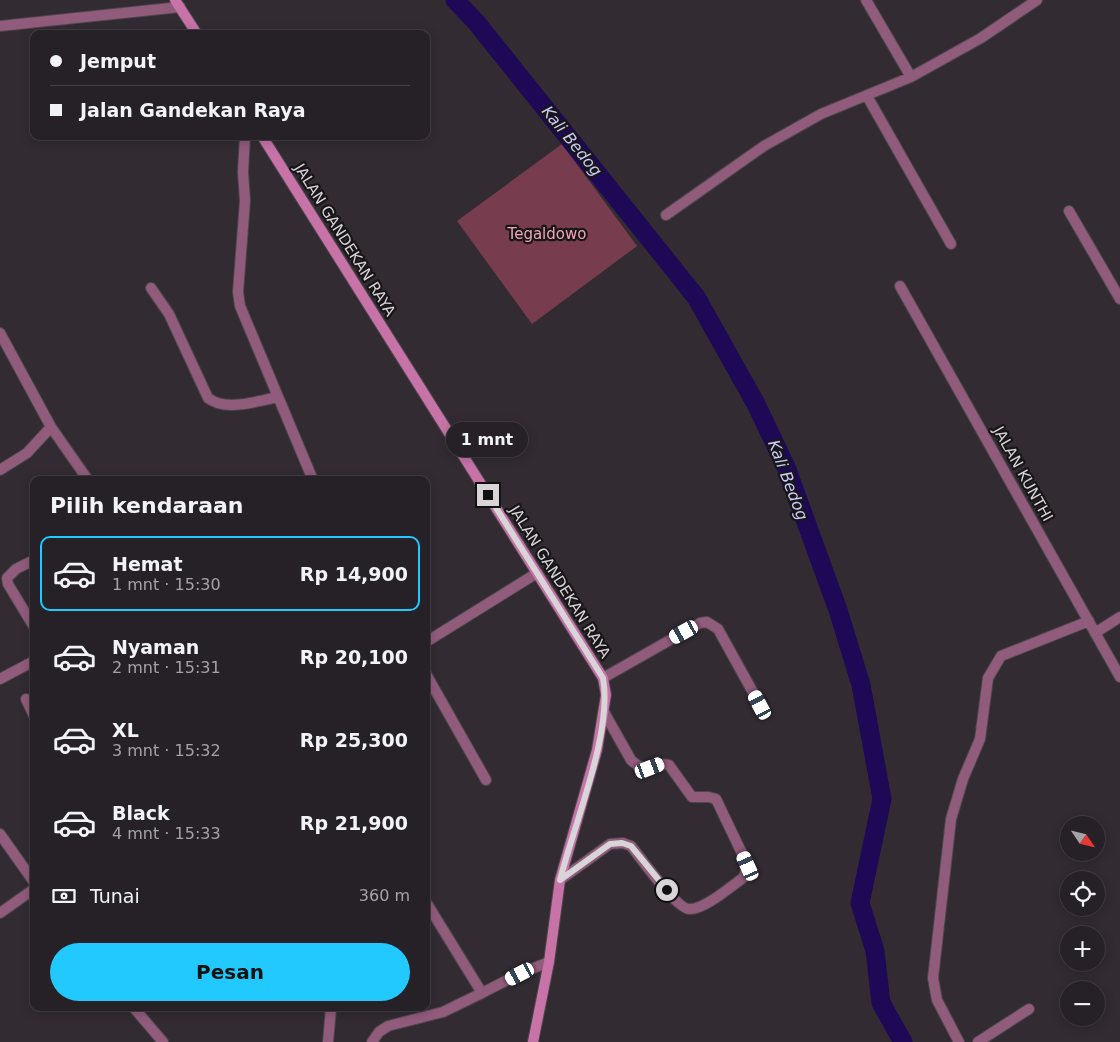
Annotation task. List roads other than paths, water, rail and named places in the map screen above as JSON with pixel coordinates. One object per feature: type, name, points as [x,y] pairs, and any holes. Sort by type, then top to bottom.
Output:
[{"type":"street","points":[[866,0],[911,77]]},
{"type":"street","points":[[666,215],[764,146],[821,114],[911,77],[981,38],[1037,0]]},
{"type":"street","points":[[0,26],[177,4],[194,30]]},
{"type":"street","points":[[867,96],[951,244]]},
{"type":"street","points":[[245,140],[243,172],[245,201],[238,292],[240,306],[310,476]]},
{"type":"street","name":"JALAN GANDEKAN RAYA","points":[[265,140],[603,678],[606,695],[598,750],[560,880],[549,962],[533,1042]]},
{"type":"street","points":[[1069,211],[1120,299]]},
{"type":"street","name":"JALAN KUNTHI","points":[[900,286],[1120,677]]},
{"type":"street","points":[[151,288],[169,314],[208,398],[225,405],[278,397]]},
{"type":"street","points":[[0,333],[51,427],[85,476]]},
{"type":"street","points":[[0,470],[27,453],[51,427]]},
{"type":"street","points":[[30,562],[16,569],[7,578],[8,584],[30,620]]},
{"type":"street","points":[[430,640],[537,573]]},
{"type":"street","points":[[1095,634],[1120,617]]},
{"type":"street","points":[[603,678],[700,623],[707,622],[718,629],[760,705]]},
{"type":"street","points":[[959,1042],[937,1000],[933,978],[951,819],[963,779],[980,739],[988,678],[1001,656],[1089,622]]},
{"type":"street","points":[[0,679],[30,663]]},
{"type":"street","points":[[430,681],[486,780]]},
{"type":"street","points":[[26,699],[30,708]]},
{"type":"street","points":[[560,880],[610,844],[622,843],[631,846],[679,905],[692,909],[701,906],[743,878],[747,872],[748,866],[716,800],[709,797],[692,797],[669,765],[665,764],[650,768],[637,766],[631,760],[604,712]]},
{"type":"street","points":[[2,840],[30,877]]},
{"type":"street","points":[[0,913],[30,892]]},
{"type":"street","points":[[430,908],[482,993]]},
{"type":"street","points":[[372,1042],[379,1032],[388,1026],[443,1012],[520,974],[549,962]]},
{"type":"street","points":[[978,1042],[1029,1009]]},
{"type":"street","points":[[136,1011],[162,1042]]},
{"type":"street","points":[[328,1042],[331,1011]]},
{"type":"waterway","name":"Kali Bedog","points":[[455,0],[476,22],[696,297],[756,404],[786,467],[838,610],[861,685],[882,799],[860,903],[875,951],[881,1003],[903,1042]]},
{"type":"park label","name":"Tegaldowo","points":[[547,234]]}]
